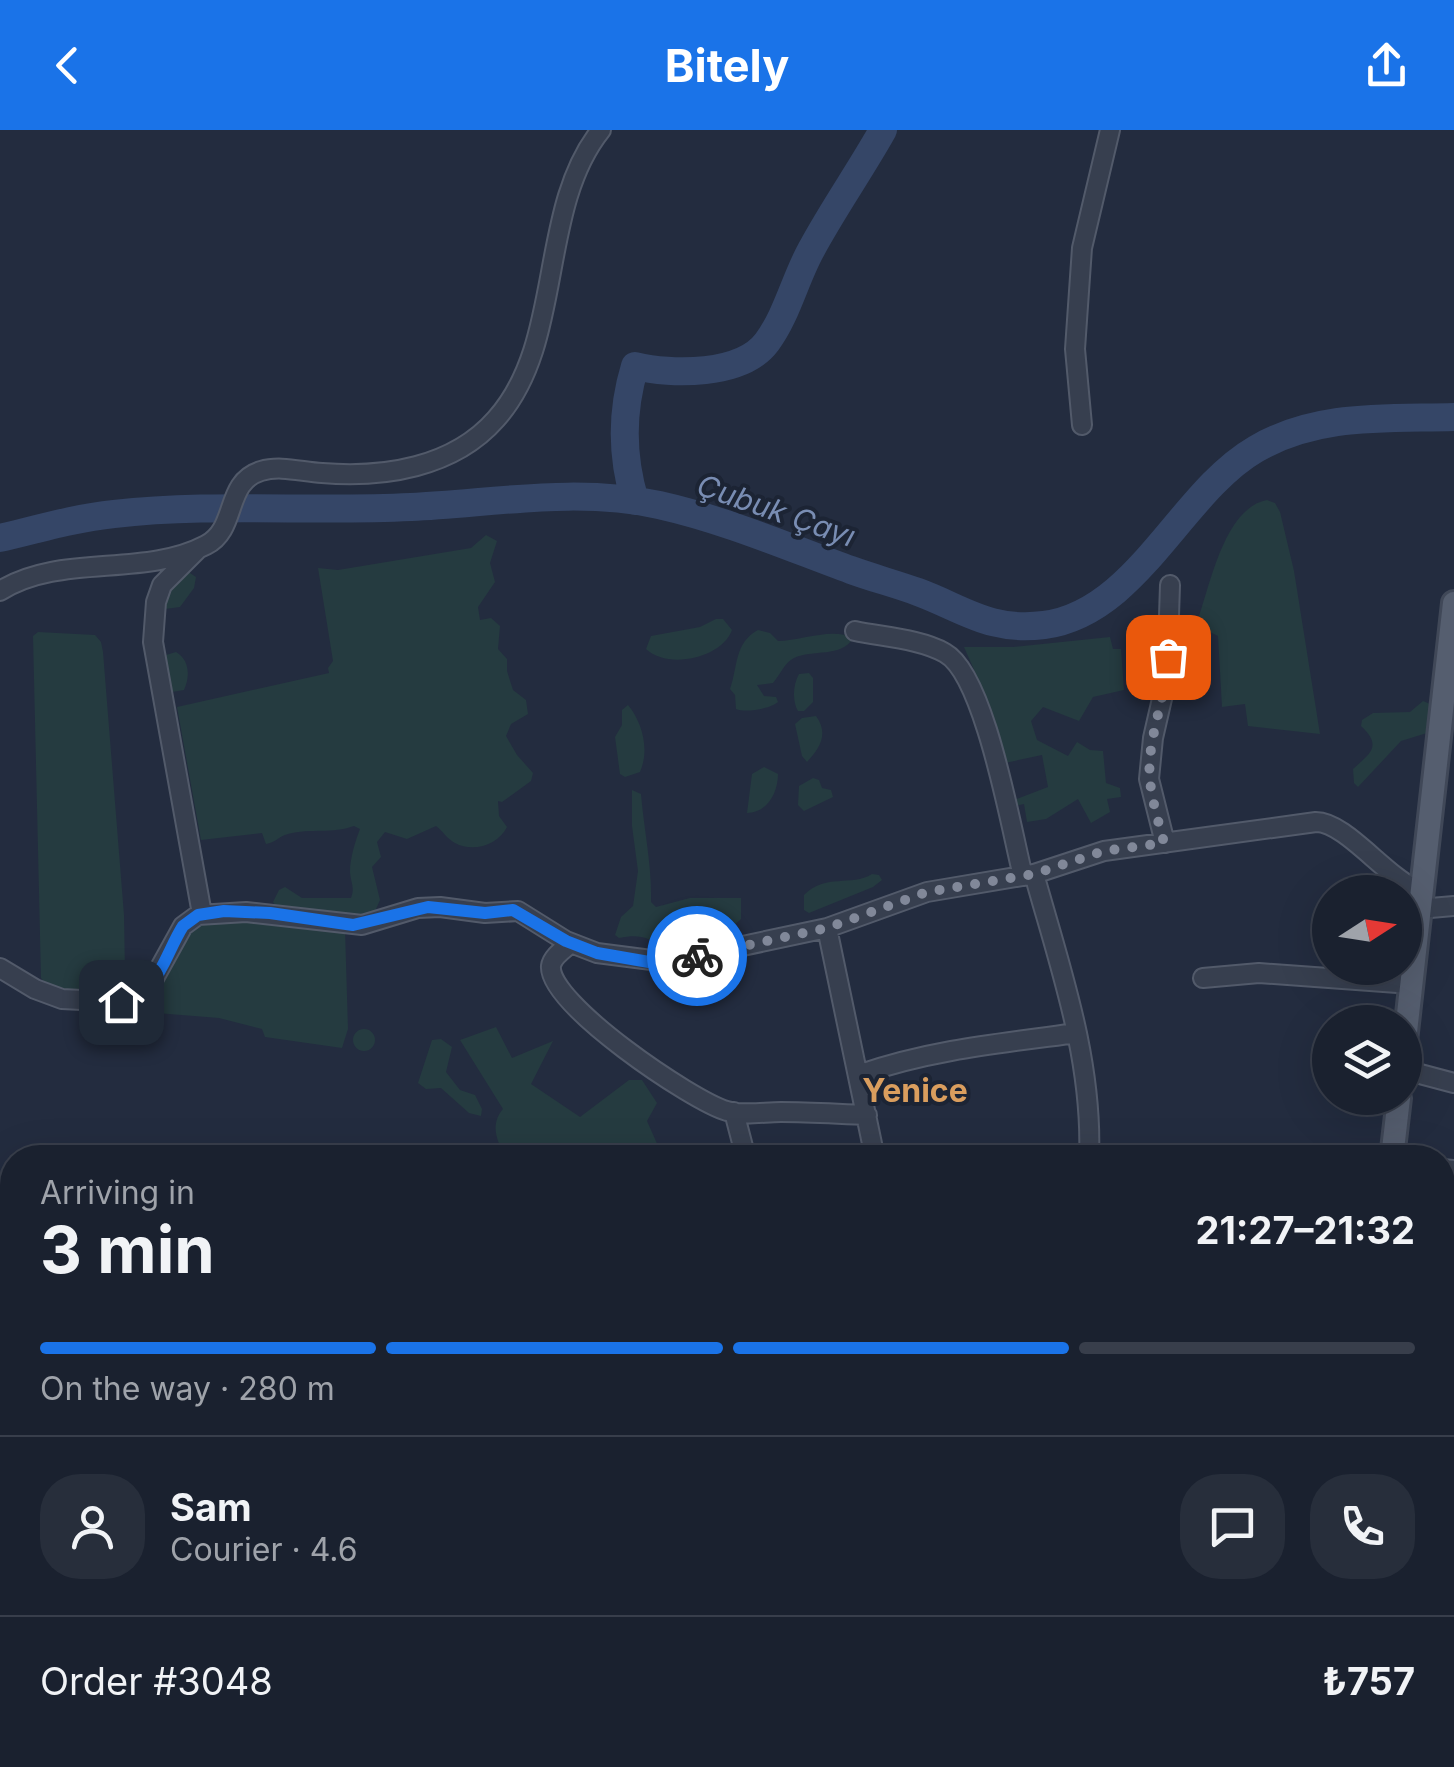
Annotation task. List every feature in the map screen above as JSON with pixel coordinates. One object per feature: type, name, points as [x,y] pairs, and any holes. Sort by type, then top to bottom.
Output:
[{"type":"main road","points":[[1422,887],[1450,699],[1454,602]]},
{"type":"main road","points":[[1394,1145],[1397,1115]]},
{"type":"street","points":[[202,914],[153,642],[156,602],[162,584],[198,548],[216,538],[247,478],[270,468],[323,474],[418,466],[450,455],[484,432],[505,408],[528,360],[568,201],[600,130]]},
{"type":"street","points":[[1082,425],[1075,349],[1081,263],[1110,130]]},
{"type":"street","points":[[0,590],[45,574],[108,567],[198,548]]},
{"type":"street","points":[[1164,843],[1152,798],[1150,760],[1167,677],[1170,585]]},
{"type":"street","points":[[855,631],[943,652],[966,675],[982,714],[1077,1033],[1089,1102],[1090,1145]]},
{"type":"street","points":[[0,968],[35,989],[62,999],[132,1000],[154,983],[183,926],[202,914],[270,913],[353,925],[428,907],[485,913],[513,910],[571,943],[609,956],[667,962],[827,928],[927,892],[1029,875],[1104,851],[1326,822],[1389,875]]},
{"type":"street","points":[[1422,900],[1454,906]]},
{"type":"street","points":[[827,928],[872,1145]]},
{"type":"street","points":[[571,943],[552,962],[551,969],[564,993],[643,1064],[713,1106],[734,1112],[866,1116]]},
{"type":"street","points":[[1203,978],[1259,973],[1312,977]]},
{"type":"street","points":[[858,1075],[942,1050],[1077,1033]]},
{"type":"street","points":[[1422,1074],[1454,1082]]},
{"type":"street","points":[[734,1112],[743,1145]]},
{"type":"green space","points":[[1267,500],[1275,503],[1280,512],[1294,571],[1320,734],[1248,726],[1245,704],[1222,707],[1218,636],[1197,622],[1229,533],[1252,506]]},
{"type":"green space","points":[[486,535],[497,541],[490,563],[495,582],[478,607],[480,620],[491,618],[500,626],[498,649],[507,659],[513,690],[526,700],[528,714],[511,724],[506,736],[533,773],[531,781],[498,801],[499,816],[507,827],[498,839],[477,847],[455,843],[436,826],[407,839],[385,832],[377,842],[381,857],[372,867],[380,900],[373,916],[277,908],[273,902],[285,887],[302,898],[351,898],[351,861],[360,829],[354,826],[297,832],[266,844],[262,833],[201,840],[177,707],[329,673],[333,661],[318,568],[338,570],[471,548]]},
{"type":"green space","points":[[187,571],[196,577],[194,588],[180,607],[165,609],[162,603],[167,589]]},
{"type":"green space","points":[[723,619],[732,630],[726,640],[706,654],[667,659],[646,649],[651,636],[700,627]]},
{"type":"green space","points":[[758,630],[770,633],[778,641],[826,634],[853,638],[834,651],[801,655],[785,666],[773,683],[757,685],[764,696],[776,697],[778,702],[764,708],[736,709],[735,695],[730,689],[741,649]]},
{"type":"green space","points":[[38,632],[95,635],[103,652],[125,972],[115,982],[81,992],[59,991],[41,978],[33,636]]},
{"type":"green space","points":[[1110,637],[1113,649],[1121,649],[1124,690],[1093,697],[1079,721],[1043,707],[1031,721],[1037,740],[1068,756],[1077,742],[1090,750],[1103,751],[1106,783],[1120,788],[1121,797],[1107,799],[1110,812],[1091,823],[1078,799],[1046,819],[1027,822],[1024,804],[1015,806],[1014,800],[1048,787],[1042,755],[1005,763],[983,690],[964,647],[1013,647]]},
{"type":"green space","points":[[176,652],[188,669],[187,680],[184,690],[166,693],[159,668],[166,655]]},
{"type":"green space","points":[[809,673],[813,678],[813,702],[804,711],[798,711],[795,683],[799,674]]},
{"type":"green space","points":[[1423,701],[1430,704],[1431,728],[1401,741],[1358,787],[1353,769],[1373,745],[1361,726],[1362,720],[1373,713],[1410,712]]},
{"type":"green space","points":[[628,705],[641,728],[644,754],[640,772],[625,777],[620,774],[615,737],[622,725],[622,710]]},
{"type":"green space","points":[[816,716],[822,729],[821,740],[807,762],[795,724],[802,718]]},
{"type":"green space","points":[[764,767],[778,774],[776,788],[766,806],[747,813],[752,774]]},
{"type":"green space","points":[[813,778],[819,780],[822,788],[831,790],[833,797],[804,811],[798,805],[799,786]]},
{"type":"green space","points":[[632,790],[641,794],[651,902],[656,907],[690,898],[741,898],[741,919],[729,930],[704,934],[701,926],[686,927],[677,944],[662,948],[642,937],[615,935],[621,917],[633,906],[638,871]]},
{"type":"green space","points":[[872,874],[882,880],[873,887],[809,913],[804,910],[804,895],[812,888]]},
{"type":"green space","points":[[214,918],[345,929],[348,1029],[342,1048],[265,1037],[262,1029],[219,1018],[144,1012],[190,925]]},
{"type":"green space","points":[[496,1027],[512,1058],[553,1041],[531,1084],[580,1117],[629,1080],[642,1080],[657,1103],[647,1121],[658,1145],[500,1145],[497,1121],[503,1109],[460,1040]]},
{"type":"green space","points":[[360,1029],[368,1029],[375,1040],[368,1051],[360,1051],[353,1044],[353,1036]]},
{"type":"green space","points":[[441,1039],[452,1047],[446,1072],[460,1090],[475,1095],[481,1116],[469,1113],[441,1088],[426,1089],[418,1083],[432,1040]]},
{"type":"waterway","points":[[635,501],[624,434],[635,366],[667,371],[705,370],[724,367],[756,353],[774,331],[811,250],[883,130]]},
{"type":"waterway","name":"Çubuk Çayı","points":[[0,538],[85,518],[151,511],[374,508],[597,497],[659,505],[708,518],[918,592],[978,618],[1008,625],[1044,625],[1077,616],[1106,599],[1132,576],[1229,469],[1279,437],[1353,420],[1454,417]]},
{"type":"way so far","points":[[697,956],[802,935],[943,888],[1034,874],[1104,851],[1164,843],[1149,779],[1168,657]]},
{"type":"district","name":"Yenice","points":[[915,1091]]},
{"type":"route","points":[[121,1002],[140,996],[154,983],[183,926],[210,912],[270,913],[353,925],[428,907],[485,913],[513,910],[566,941],[597,953],[649,962],[697,956]]}]
